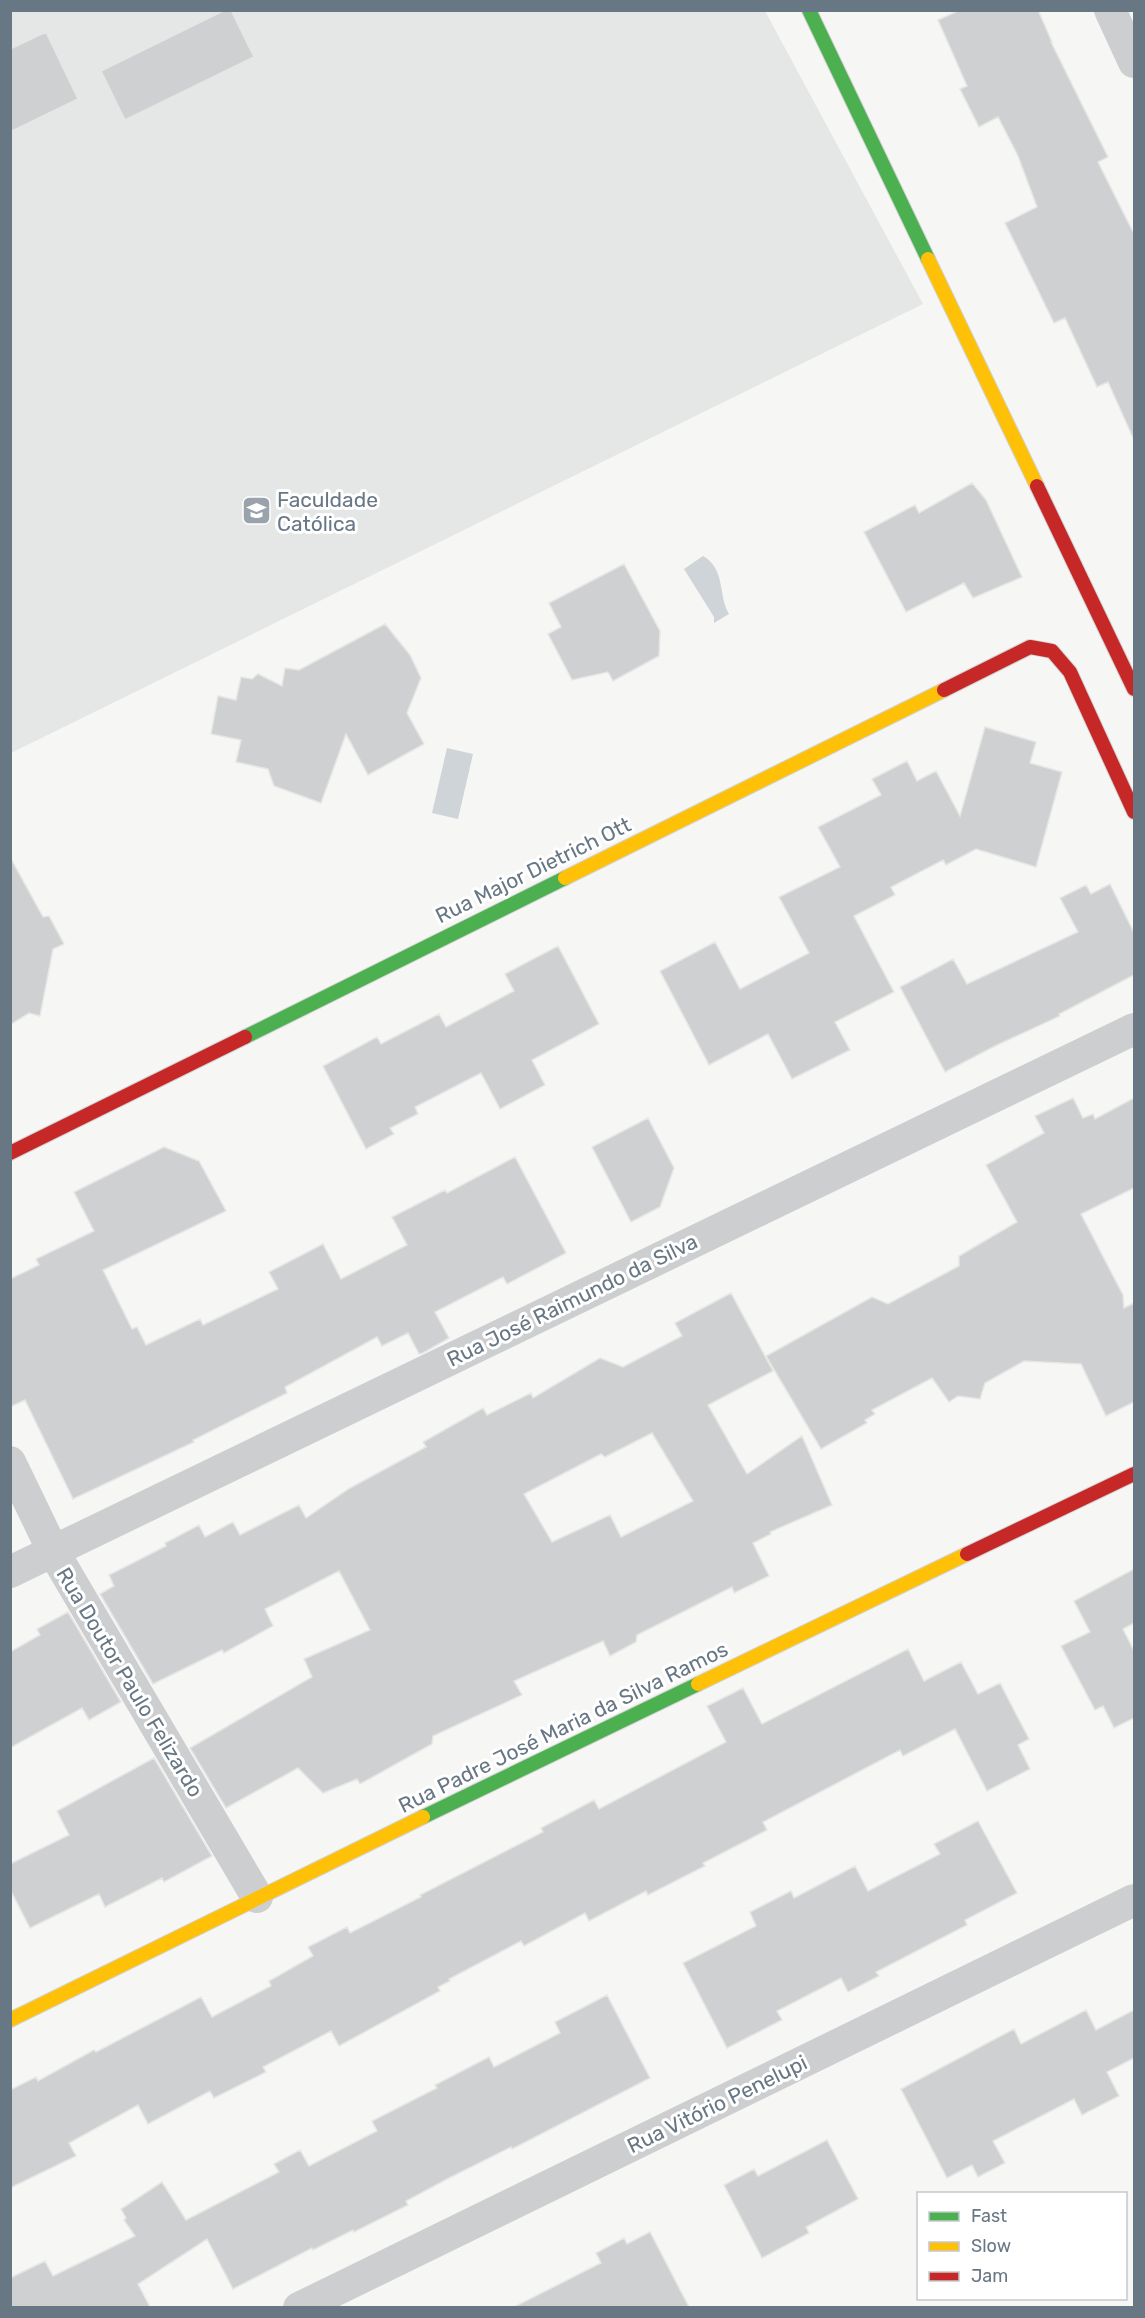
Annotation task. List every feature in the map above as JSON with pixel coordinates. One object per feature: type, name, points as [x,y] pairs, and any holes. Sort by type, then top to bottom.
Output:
[{"type":"street","points":[[809,10],[1134,689]]},
{"type":"street","points":[[1110,10],[1134,62]]},
{"type":"street","name":"Rua Major Dietrich Ott","points":[[10,1153],[1030,647],[1052,651],[1070,672],[1134,812]]},
{"type":"street","name":"Rua José Raimundo da Silva","points":[[10,1572],[1134,1029]]},
{"type":"street","name":"Rua Doutor Paulo Felizardo","points":[[10,1462],[53,1551],[257,1898]]},
{"type":"street","name":"Rua Padre José Maria da Silva Ramos","points":[[10,2020],[257,1898],[1134,1474]]},
{"type":"street","name":"Rua Vitório Penelupi","points":[[299,2307],[1134,1900]]},
{"type":"shaded area","name":"Faculdade Católica","points":[[11,11],[765,11],[923,304],[11,753]]},
{"type":"shaded area","points":[[703,556],[715,568],[729,614],[714,623],[714,617],[684,569]]},
{"type":"shaded area","points":[[447,748],[473,754],[458,819],[432,813]]},
{"type":"building","points":[[225,10],[231,10],[254,57],[125,120],[101,71]]},
{"type":"building","points":[[960,10],[1038,10],[1051,42],[1108,157],[1098,162],[1134,234],[1134,440],[1108,382],[1097,387],[1065,318],[1054,323],[1005,223],[1037,207],[1018,156],[998,117],[979,127],[960,89],[967,86],[938,20]]},
{"type":"building","points":[[46,32],[78,99],[10,132],[10,49]]},
{"type":"building","points":[[972,483],[986,500],[1022,577],[973,598],[964,583],[906,612],[864,532],[915,505],[919,513]]},
{"type":"building","points":[[624,564],[660,631],[659,656],[613,681],[608,672],[572,680],[548,634],[561,627],[549,603]]},
{"type":"building","points":[[385,624],[410,655],[421,678],[407,713],[424,744],[368,775],[346,734],[321,803],[274,786],[268,769],[236,762],[241,740],[211,734],[218,696],[236,700],[241,677],[252,679],[258,674],[282,686],[285,668],[299,670]]},
{"type":"building","points":[[985,727],[1036,742],[1030,763],[1062,772],[1036,867],[976,849],[946,865],[943,860],[891,887],[895,895],[854,916],[894,992],[835,1022],[850,1050],[792,1079],[768,1034],[709,1065],[660,971],[715,942],[740,989],[809,953],[779,897],[840,867],[818,827],[881,795],[872,779],[907,761],[917,781],[936,771],[960,816]]},
{"type":"building","points":[[10,857],[43,917],[49,916],[64,944],[53,949],[40,1016],[29,1013],[10,1025]]},
{"type":"building","points":[[1110,884],[1134,933],[1134,975],[1059,1014],[1060,1016],[945,1072],[900,987],[953,959],[967,984],[1078,932],[1060,898],[1086,885],[1091,894]]},
{"type":"building","points":[[558,946],[599,1024],[532,1060],[545,1085],[500,1109],[481,1073],[415,1107],[418,1114],[390,1128],[394,1134],[366,1149],[323,1066],[377,1037],[381,1044],[439,1014],[446,1027],[514,991],[505,974]]},
{"type":"building","points":[[1073,1098],[1083,1118],[1093,1114],[1095,1119],[1134,1098],[1134,1188],[1081,1214],[1123,1295],[1124,1308],[1134,1303],[1134,1402],[1106,1416],[1081,1364],[1024,1361],[985,1383],[980,1399],[958,1396],[949,1402],[932,1378],[872,1410],[875,1414],[865,1420],[867,1423],[821,1449],[766,1356],[872,1297],[888,1304],[959,1266],[959,1256],[1017,1222],[986,1165],[1044,1133],[1035,1116]]},
{"type":"building","points":[[648,1118],[674,1168],[660,1207],[631,1222],[592,1147]]},
{"type":"building","points":[[164,1147],[199,1161],[226,1211],[103,1270],[132,1329],[137,1327],[146,1345],[200,1319],[203,1325],[278,1289],[269,1272],[323,1244],[341,1279],[407,1245],[392,1217],[445,1190],[447,1193],[515,1157],[566,1253],[507,1284],[503,1277],[435,1312],[449,1338],[423,1353],[419,1354],[408,1333],[382,1346],[377,1337],[285,1387],[287,1393],[193,1440],[194,1442],[73,1499],[25,1400],[10,1407],[10,1279],[39,1265],[36,1259],[94,1231],[74,1192]]},
{"type":"building","points":[[731,1293],[773,1371],[708,1405],[747,1474],[802,1436],[832,1505],[770,1532],[771,1534],[753,1543],[769,1576],[734,1593],[732,1587],[637,1635],[636,1642],[610,1656],[603,1641],[514,1681],[522,1695],[433,1736],[432,1744],[360,1784],[357,1779],[323,1793],[298,1768],[226,1808],[190,1748],[312,1677],[304,1659],[370,1630],[339,1571],[265,1609],[273,1626],[224,1653],[222,1650],[153,1684],[100,1594],[114,1586],[109,1575],[166,1546],[165,1543],[199,1525],[205,1537],[233,1522],[240,1535],[299,1505],[306,1518],[350,1488],[426,1447],[423,1442],[483,1408],[487,1415],[531,1393],[533,1398],[600,1358],[623,1367],[682,1336],[675,1323]],"holes":[[[652,1433],[693,1501],[621,1537],[610,1515],[552,1542],[524,1494],[601,1454],[605,1457]]]},
{"type":"building","points":[[1134,1569],[1134,1623],[1123,1629],[1134,1651],[1134,1718],[1114,1728],[1103,1706],[1095,1710],[1061,1646],[1090,1632],[1074,1601]]},
{"type":"building","points":[[68,1612],[121,1702],[89,1720],[82,1708],[10,1748],[10,1652],[40,1635],[37,1629]]},
{"type":"building","points":[[908,1649],[924,1681],[961,1662],[978,1694],[1000,1683],[1029,1739],[1018,1745],[1030,1769],[987,1791],[955,1729],[903,1756],[900,1750],[763,1822],[767,1830],[703,1863],[705,1866],[648,1895],[646,1891],[589,1921],[585,1913],[524,1946],[521,1941],[449,1979],[450,1981],[438,1987],[440,1991],[339,2046],[331,2031],[263,2067],[266,2072],[214,2098],[210,2091],[148,2124],[138,2105],[69,2143],[76,2156],[10,2188],[10,2090],[36,2077],[38,2081],[94,2050],[96,2052],[201,1997],[212,2017],[271,1986],[269,1981],[313,1956],[308,1947],[347,1927],[350,1933],[421,1897],[420,1895],[543,1832],[541,1828],[594,1800],[599,1809],[726,1742],[707,1706],[743,1688],[762,1724]]},
{"type":"building","points":[[154,1758],[212,1856],[164,1882],[162,1878],[105,1907],[99,1894],[30,1928],[10,1889],[10,1864],[69,1835],[57,1811]]},
{"type":"building","points":[[978,1821],[1017,1893],[965,1920],[967,1925],[876,1972],[879,1976],[848,1992],[841,1978],[777,2011],[782,2020],[727,2048],[683,1963],[756,1926],[750,1912],[791,1891],[794,1898],[855,1866],[868,1891],[940,1854],[934,1844]]},
{"type":"building","points":[[607,1995],[650,2078],[512,2149],[511,2147],[451,2177],[406,2201],[408,2205],[354,2232],[353,2230],[313,2250],[312,2248],[233,2289],[207,2239],[138,2284],[150,2307],[10,2307],[10,2278],[45,2261],[53,2276],[135,2236],[124,2220],[126,2218],[121,2209],[162,2182],[186,2220],[279,2172],[274,2164],[300,2150],[309,2166],[377,2131],[372,2121],[437,2088],[435,2085],[489,2057],[494,2067],[560,2033],[555,2022]]},
{"type":"building","points":[[1086,2010],[1096,2030],[1134,2010],[1134,2058],[1107,2072],[1119,2096],[1082,2115],[1074,2099],[993,2141],[1005,2163],[978,2177],[972,2165],[947,2178],[901,2089],[1014,2029],[1021,2044]]},
{"type":"building","points":[[827,2140],[858,2199],[806,2227],[809,2233],[762,2258],[724,2185],[754,2169],[758,2176]]},
{"type":"building","points":[[650,2232],[689,2307],[514,2307],[601,2263],[596,2253],[624,2238],[627,2244]]},
{"type":"traffic: fast","points":[[809,10],[928,259]]},
{"type":"traffic: fast","points":[[245,1037],[565,878]]},
{"type":"traffic: fast","points":[[423,1817],[698,1684]]},
{"type":"traffic: slow","points":[[928,259],[1037,486]]},
{"type":"traffic: slow","points":[[565,878],[944,690]]},
{"type":"traffic: slow","points":[[698,1684],[967,1554]]},
{"type":"traffic: slow","points":[[10,2020],[423,1817]]},
{"type":"traffic: jam","points":[[1037,486],[1134,689]]},
{"type":"traffic: jam","points":[[944,690],[1030,647],[1052,651],[1070,672],[1134,812]]},
{"type":"traffic: jam","points":[[10,1153],[245,1037]]},
{"type":"traffic: jam","points":[[967,1554],[1134,1474]]},
{"type":"place","name":"Faculdade Católica","points":[[256,511]]}]
